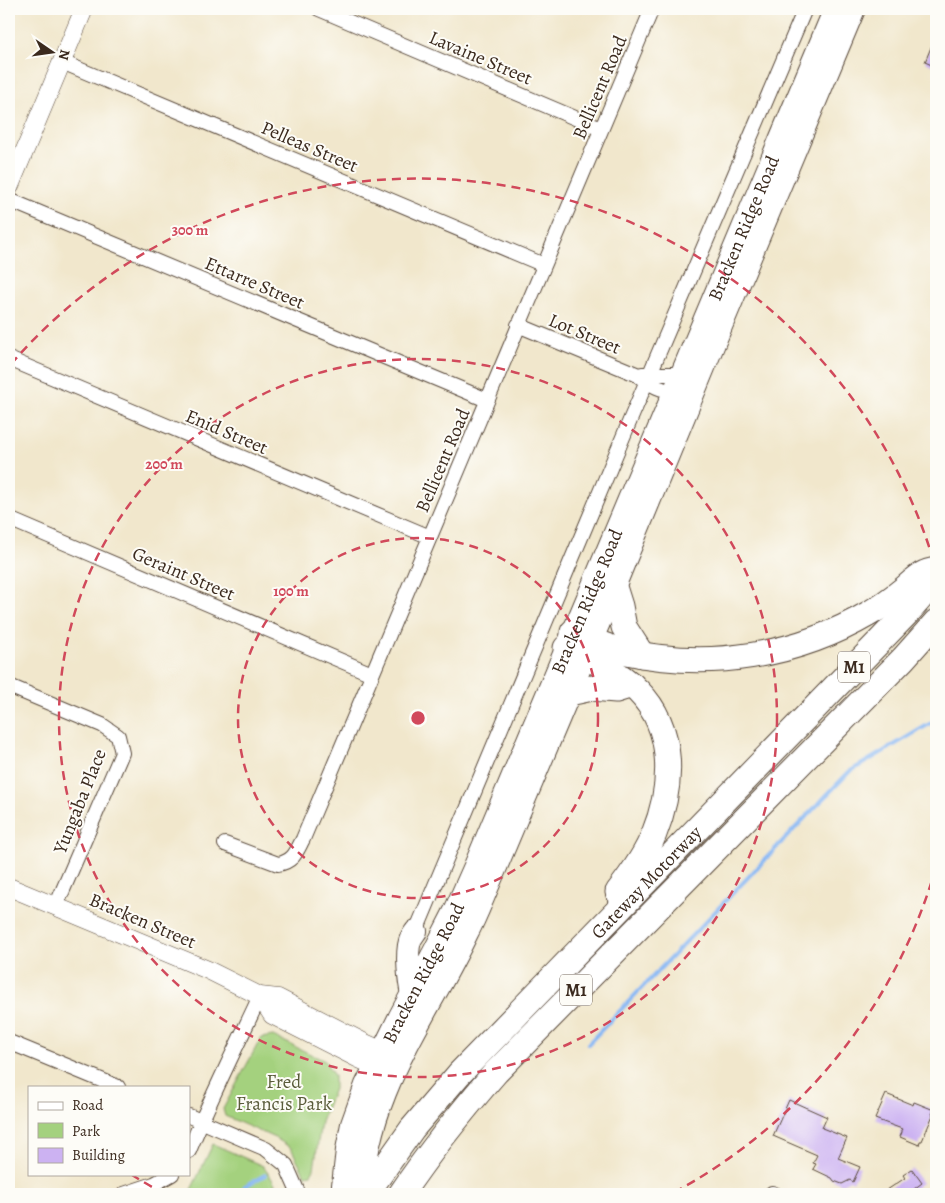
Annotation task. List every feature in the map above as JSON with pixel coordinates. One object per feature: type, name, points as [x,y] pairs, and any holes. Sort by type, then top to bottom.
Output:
[{"type":"highway","points":[[579,644],[676,659],[714,660],[777,651],[809,642],[839,629],[870,613],[898,594],[923,573],[936,570]]},
{"type":"highway","name":"Gateway Motorway","points":[[365,1194],[412,1129],[459,1074],[909,611],[936,580]]},
{"type":"highway","points":[[614,587],[624,627],[642,655]]},
{"type":"highway","name":"Gateway Motorway","points":[[401,1194],[435,1146],[496,1072],[903,659],[936,622]]},
{"type":"highway","points":[[579,644],[602,665],[632,685],[648,702],[656,715],[667,753],[668,780],[654,834],[630,877],[610,902],[605,924]]},
{"type":"highway","points":[[569,693],[592,688],[616,690],[632,685]]},
{"type":"main road","name":"Bracken Ridge Road","points":[[365,1194],[363,1174],[374,1120],[383,1098],[388,1063],[412,994],[454,911],[579,644],[835,9]]},
{"type":"main road","name":"Bracken Ridge Road","points":[[342,1194],[352,1124],[366,1085],[410,1039],[467,934],[569,693],[579,644],[614,587],[685,383],[854,9]]},
{"type":"main road","points":[[412,994],[408,977],[409,946],[411,938],[416,931]]},
{"type":"street","points":[[9,188],[84,9]]},
{"type":"street","name":"Lavaine Street","points":[[318,9],[601,129]]},
{"type":"street","name":"Bellicent Road","points":[[225,844],[278,864],[287,862],[294,856],[303,839],[652,9]]},
{"type":"street","name":"Bracken Ridge Road","points":[[416,931],[644,377],[805,9]]},
{"type":"street","name":"Pelleas Street","points":[[62,62],[544,265]]},
{"type":"street","name":"Ettarre Street","points":[[9,200],[487,400]]},
{"type":"street","name":"Lot Street","points":[[518,325],[644,377],[662,389],[685,383]]},
{"type":"street","name":"Enid Street","points":[[9,359],[430,536]]},
{"type":"street","name":"Lot Street","points":[[644,377],[674,374],[685,383]]},
{"type":"street","name":"Geraint Street","points":[[9,519],[372,674]]},
{"type":"street","name":"Yungaba Place","points":[[9,686],[102,725],[118,736],[122,753],[56,906]]},
{"type":"street","name":"Bracken Street","points":[[9,887],[208,970],[260,996],[272,1015],[388,1063]]},
{"type":"street","points":[[190,1146],[195,1119],[260,996]]},
{"type":"street","points":[[9,1042],[116,1086]]},
{"type":"street","points":[[195,1119],[266,1149],[286,1165],[297,1190],[296,1194]]},
{"type":"street","points":[[124,1194],[154,1184],[168,1176]]},
{"type":"green space","name":"Fred Francis Park","points":[[273,1036],[325,1061],[334,1076],[334,1089],[321,1122],[314,1169],[311,1174],[305,1175],[291,1148],[277,1139],[225,1116],[223,1109],[261,1038]]},
{"type":"green space","points":[[213,1144],[263,1166],[278,1190],[276,1194],[189,1194]]},
{"type":"building","points":[[936,35],[936,67],[925,62]]},
{"type":"building","points":[[886,1094],[913,1105],[914,1102],[934,1110],[919,1145],[900,1137],[902,1129],[875,1119]]},
{"type":"building","points":[[789,1100],[827,1117],[822,1128],[847,1138],[838,1158],[860,1167],[853,1182],[850,1180],[842,1184],[813,1169],[816,1164],[813,1163],[817,1155],[773,1136]]},
{"type":"building","points":[[912,1169],[922,1183],[914,1189],[917,1194],[881,1194],[905,1178],[903,1175]]},
{"type":"waterway","points":[[588,1044],[849,772],[936,720]]},
{"type":"waterway","points":[[240,1194],[245,1186],[265,1175]]}]
